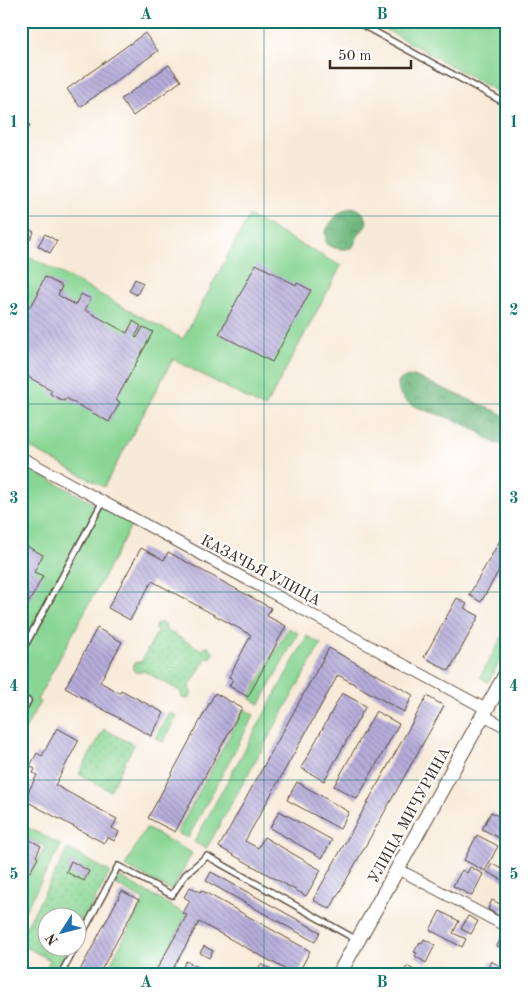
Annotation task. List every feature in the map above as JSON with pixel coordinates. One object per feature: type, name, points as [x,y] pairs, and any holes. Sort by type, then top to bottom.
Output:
[{"type":"street","name":"КАЗАЧЬЯ УЛИЦА","points":[[21,456],[485,712],[507,728]]},
{"type":"street","name":"УЛИЦА МИЧУРИНА","points":[[339,974],[507,672]]},
{"type":"street","points":[[398,869],[507,927]]},
{"type":"lane","points":[[355,21],[507,104]]},
{"type":"lane","points":[[21,653],[103,501]]},
{"type":"lane","points":[[21,698],[28,702],[21,715]]},
{"type":"lane","points":[[88,923],[118,866],[172,895],[185,875],[207,856],[358,941]]},
{"type":"lane","points":[[61,974],[70,958]]},
{"type":"green space","points":[[375,21],[507,21],[507,97],[374,23]]},
{"type":"green space","points":[[351,207],[363,213],[367,221],[353,247],[340,249],[326,244],[325,231],[339,214]]},
{"type":"green space","points":[[249,216],[341,266],[265,408],[173,359],[104,487],[21,443],[21,252],[183,339]]},
{"type":"green space","points":[[414,376],[506,417],[507,443],[494,443],[469,426],[409,403],[400,394],[398,382],[403,378]]},
{"type":"green space","points":[[21,464],[132,524],[37,700],[40,702],[21,737]]},
{"type":"green space","points":[[160,622],[165,624],[166,630],[202,650],[205,647],[209,647],[213,651],[212,657],[206,658],[189,688],[191,696],[187,699],[182,698],[180,691],[144,671],[137,673],[133,670],[133,665],[136,662],[141,662],[157,632],[155,625]]},
{"type":"green space","points":[[288,628],[298,633],[260,704],[249,698]]},
{"type":"green space","points":[[504,633],[507,635],[507,649],[488,682],[480,677]]},
{"type":"green space","points":[[307,636],[321,644],[206,849],[194,842]]},
{"type":"green space","points":[[244,709],[254,715],[188,838],[177,833]]},
{"type":"green space","points":[[169,712],[177,716],[163,742],[155,738]]},
{"type":"green space","points":[[104,729],[134,745],[110,791],[79,774]]},
{"type":"green space","points":[[21,824],[61,845],[21,918],[21,890],[45,847],[21,834]]},
{"type":"green space","points":[[146,828],[192,853],[172,891],[125,866]]},
{"type":"green space","points":[[68,849],[110,872],[88,913],[88,908],[38,908],[38,954],[24,946],[21,951],[21,936]]},
{"type":"green space","points":[[119,876],[187,915],[154,974],[105,974],[144,900],[115,884]]},
{"type":"green space","points":[[46,958],[64,958],[55,974],[43,974],[50,960]]},
{"type":"building","points":[[145,33],[158,51],[80,107],[67,89]]},
{"type":"building","points":[[169,65],[181,81],[133,116],[121,99]]},
{"type":"building","points":[[21,121],[30,125],[21,141]]},
{"type":"building","points":[[27,228],[34,232],[30,240],[23,236]]},
{"type":"building","points":[[45,234],[57,241],[50,253],[38,246]]},
{"type":"building","points":[[256,264],[296,285],[297,283],[311,290],[272,362],[219,334]]},
{"type":"building","points":[[45,277],[62,286],[58,295],[75,305],[81,294],[91,299],[85,310],[127,333],[133,321],[141,326],[135,337],[137,338],[143,327],[153,332],[116,400],[120,402],[109,422],[66,398],[64,401],[50,394],[52,390],[21,373],[21,315],[24,315],[39,293],[37,292]]},
{"type":"building","points":[[135,279],[143,283],[137,295],[129,291]]},
{"type":"building","points":[[507,528],[507,556],[481,602],[469,595]]},
{"type":"building","points":[[21,543],[43,555],[34,572],[43,576],[21,617]]},
{"type":"building","points":[[141,548],[164,560],[168,552],[271,608],[267,616],[286,626],[248,697],[229,686],[233,679],[229,677],[251,635],[152,581],[130,620],[108,608]]},
{"type":"building","points":[[457,598],[467,604],[464,608],[479,616],[449,671],[424,657]]},
{"type":"building","points":[[97,628],[122,642],[100,682],[120,693],[121,690],[164,713],[151,736],[65,688]]},
{"type":"building","points":[[329,648],[413,695],[404,712],[338,675],[245,841],[258,848],[264,837],[321,870],[306,896],[219,847]]},
{"type":"building","points":[[215,693],[242,708],[175,832],[148,818]]},
{"type":"building","points":[[342,693],[366,706],[324,781],[301,768]]},
{"type":"building","points":[[427,696],[444,706],[330,909],[313,900]]},
{"type":"building","points":[[376,711],[399,724],[357,799],[334,786]]},
{"type":"building","points":[[57,728],[79,740],[55,785],[117,819],[112,828],[119,832],[114,841],[107,837],[104,843],[24,800],[37,775],[33,773],[35,769],[30,766],[37,753],[42,756]]},
{"type":"building","points":[[297,782],[349,812],[340,829],[287,800]]},
{"type":"building","points":[[507,789],[507,806],[500,803]]},
{"type":"building","points":[[279,811],[332,840],[322,858],[270,828]]},
{"type":"building","points":[[491,812],[507,821],[507,829],[501,839],[482,829]]},
{"type":"building","points":[[21,835],[41,846],[36,856],[38,858],[30,872],[27,871],[22,879],[25,881],[21,887]]},
{"type":"building","points":[[477,835],[498,846],[485,871],[464,860]]},
{"type":"building","points":[[71,861],[89,871],[84,881],[66,872]]},
{"type":"building","points":[[492,864],[507,871],[505,881],[487,872]]},
{"type":"building","points":[[470,867],[483,874],[472,896],[453,886],[462,870],[467,873]]},
{"type":"building","points":[[211,872],[320,932],[315,942],[206,881]]},
{"type":"building","points":[[190,887],[200,892],[201,890],[310,951],[298,974],[282,974],[285,969],[199,922],[170,974],[154,974],[187,915],[183,913],[190,901],[184,897]]},
{"type":"building","points":[[122,891],[139,900],[99,974],[78,974]]},
{"type":"building","points":[[492,900],[504,906],[499,916],[488,909]]},
{"type":"building","points":[[440,911],[459,921],[453,933],[466,939],[462,947],[430,930]]},
{"type":"building","points":[[468,916],[478,921],[471,934],[461,929]]},
{"type":"building","points":[[503,934],[507,936],[507,949],[497,946]]},
{"type":"building","points":[[424,939],[435,945],[426,963],[415,956],[417,953],[414,952]]},
{"type":"building","points":[[204,946],[213,951],[209,958],[200,953]]},
{"type":"building","points":[[186,961],[206,971],[204,974],[179,974]]},
{"type":"building","points":[[491,961],[507,970],[507,974],[485,974]]},
{"type":"building","points":[[261,964],[271,969],[268,974],[255,974]]},
{"type":"building","points":[[407,966],[421,974],[403,974]]}]
